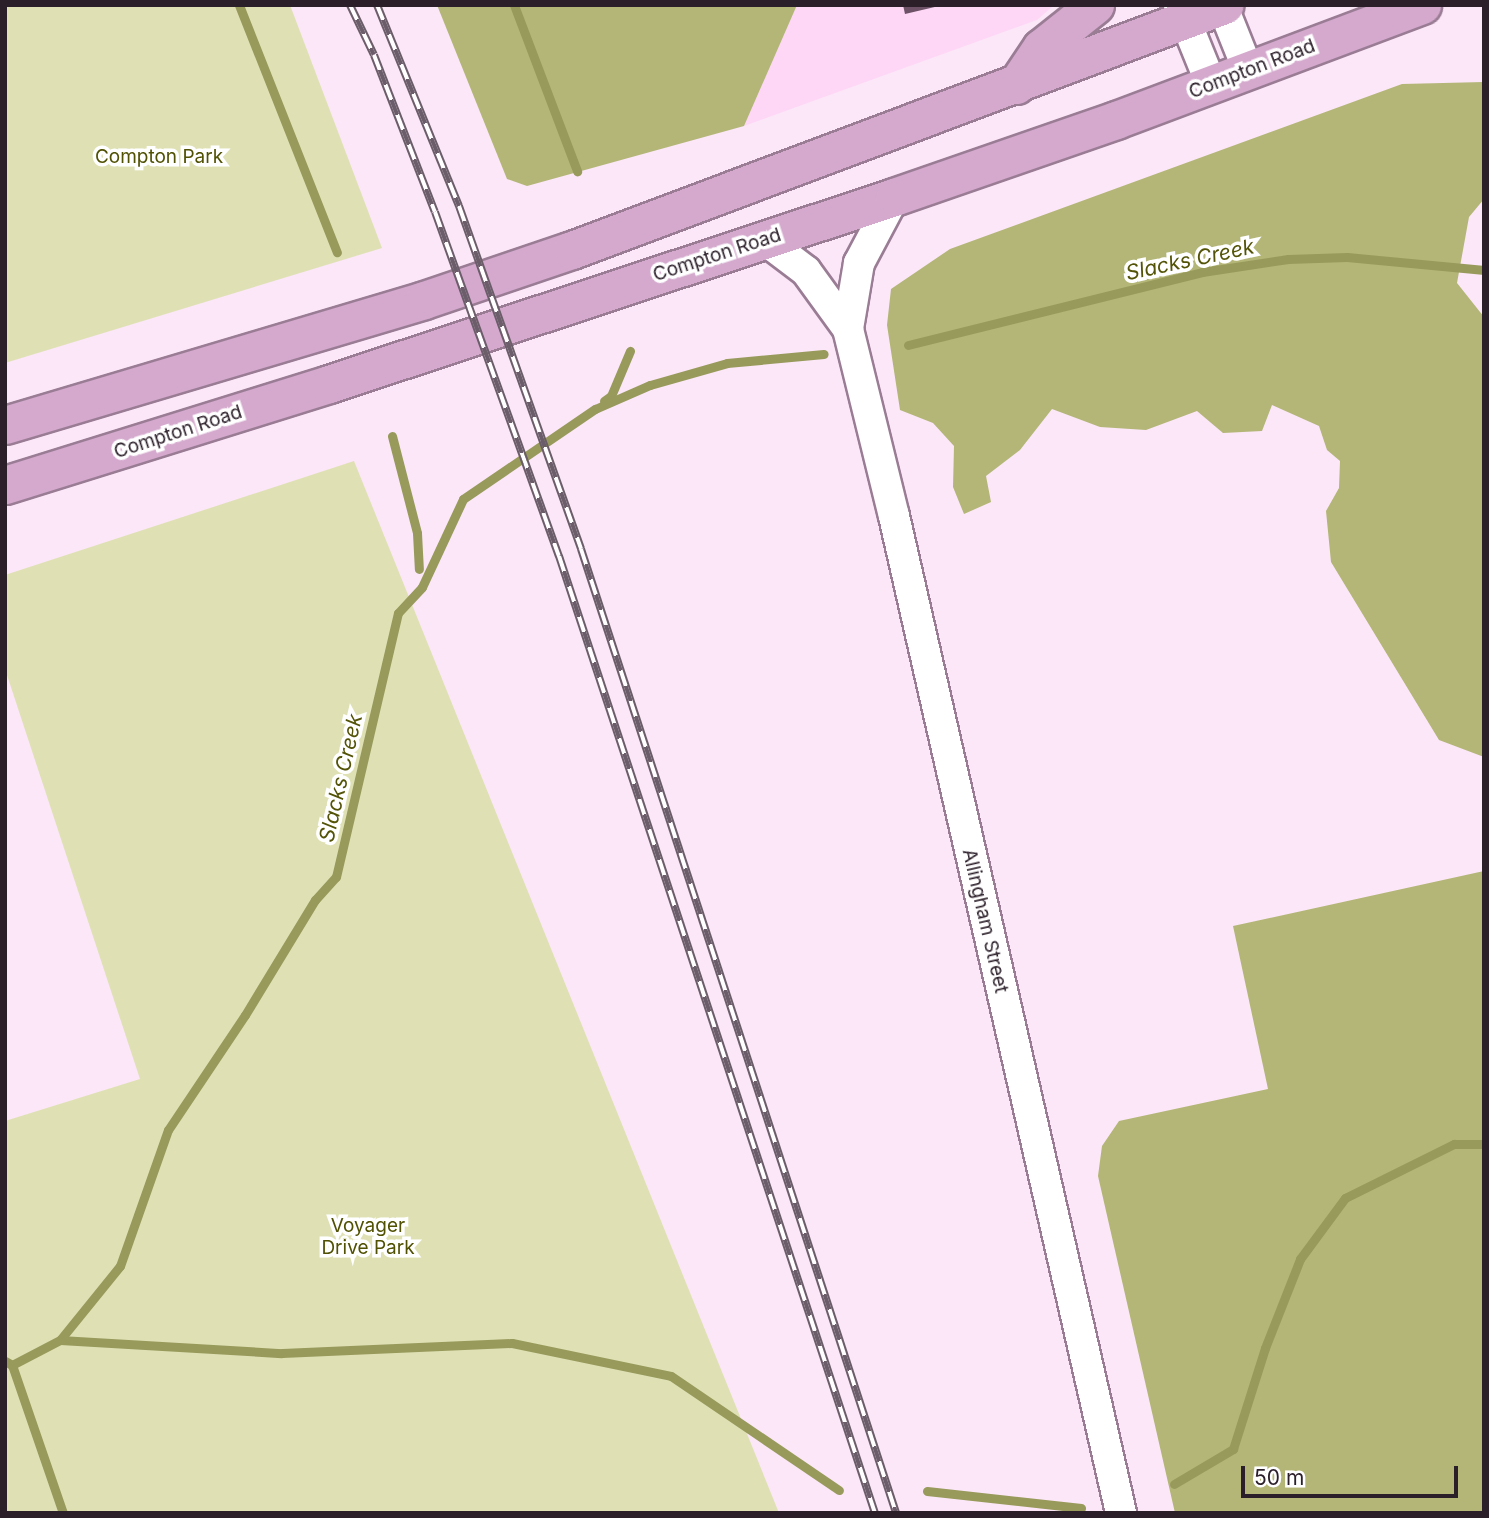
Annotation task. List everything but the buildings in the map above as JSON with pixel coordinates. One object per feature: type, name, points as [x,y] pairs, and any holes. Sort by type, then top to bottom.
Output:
[{"type":"main road","points":[[1016,85],[1041,48],[1095,5]]},
{"type":"main road","points":[[5,425],[521,268],[1016,85],[1182,13],[1223,5]]},
{"type":"main road","name":"Compton Road","points":[[5,485],[329,384],[894,197],[1211,84],[1422,5]]},
{"type":"street","points":[[1223,5],[1248,70]]},
{"type":"street","points":[[1182,13],[1211,84]]},
{"type":"street","name":"Allingham Street","points":[[848,330],[859,263],[894,197]]},
{"type":"street","name":"Allingham Street","points":[[765,240],[806,271],[848,330],[894,516],[1121,1513]]},
{"type":"shaded area","points":[[797,5],[1054,5],[1037,20],[744,126]]},
{"type":"green space","name":"Compton Park","points":[[5,5],[290,5],[382,248],[5,363]]},
{"type":"green space","points":[[437,5],[797,5],[744,126],[527,186],[507,179]]},
{"type":"green space","points":[[1484,82],[1484,199],[1469,217],[1457,283],[1484,317],[1484,757],[1439,740],[1331,562],[1326,511],[1339,488],[1340,461],[1327,450],[1319,426],[1272,405],[1262,431],[1223,433],[1197,411],[1146,430],[1100,427],[1052,409],[1020,450],[986,476],[991,502],[964,514],[953,487],[954,446],[933,423],[900,410],[887,325],[891,289],[950,249],[1402,84]]},
{"type":"green space","name":"Voyager Drive Park","points":[[354,461],[779,1513],[5,1513],[5,1121],[140,1079],[5,669],[5,575]]},
{"type":"green space","points":[[1484,871],[1484,1513],[1175,1513],[1098,1176],[1102,1146],[1119,1121],[1268,1089],[1233,926]]},
{"type":"waterway","points":[[239,5],[337,252]]},
{"type":"waterway","points":[[514,5],[577,171]]},
{"type":"waterway","name":"Slacks Creek","points":[[908,345],[1202,272],[1288,259],[1347,257],[1484,270]]},
{"type":"waterway","points":[[604,401],[611,396],[630,351]]},
{"type":"waterway","name":"Slacks Creek","points":[[5,1361],[12,1365],[60,1340],[120,1266],[168,1130],[245,1015],[315,900],[336,877],[398,613],[422,587],[463,499],[595,409],[650,385],[727,363],[824,354]]},
{"type":"waterway","points":[[392,436],[417,533],[419,569]]},
{"type":"waterway","points":[[1174,1484],[1233,1449],[1265,1348],[1300,1259],[1345,1198],[1454,1144],[1484,1144]]},
{"type":"waterway","points":[[60,1340],[282,1353],[512,1343],[671,1376],[839,1490]]},
{"type":"waterway","points":[[12,1365],[63,1513]]},
{"type":"waterway","points":[[927,1491],[1081,1508]]},
{"type":"railway","points":[[350,5],[374,55],[435,212],[559,556],[875,1513]]},
{"type":"railway","points":[[377,5],[459,206],[581,549],[896,1513]]}]
